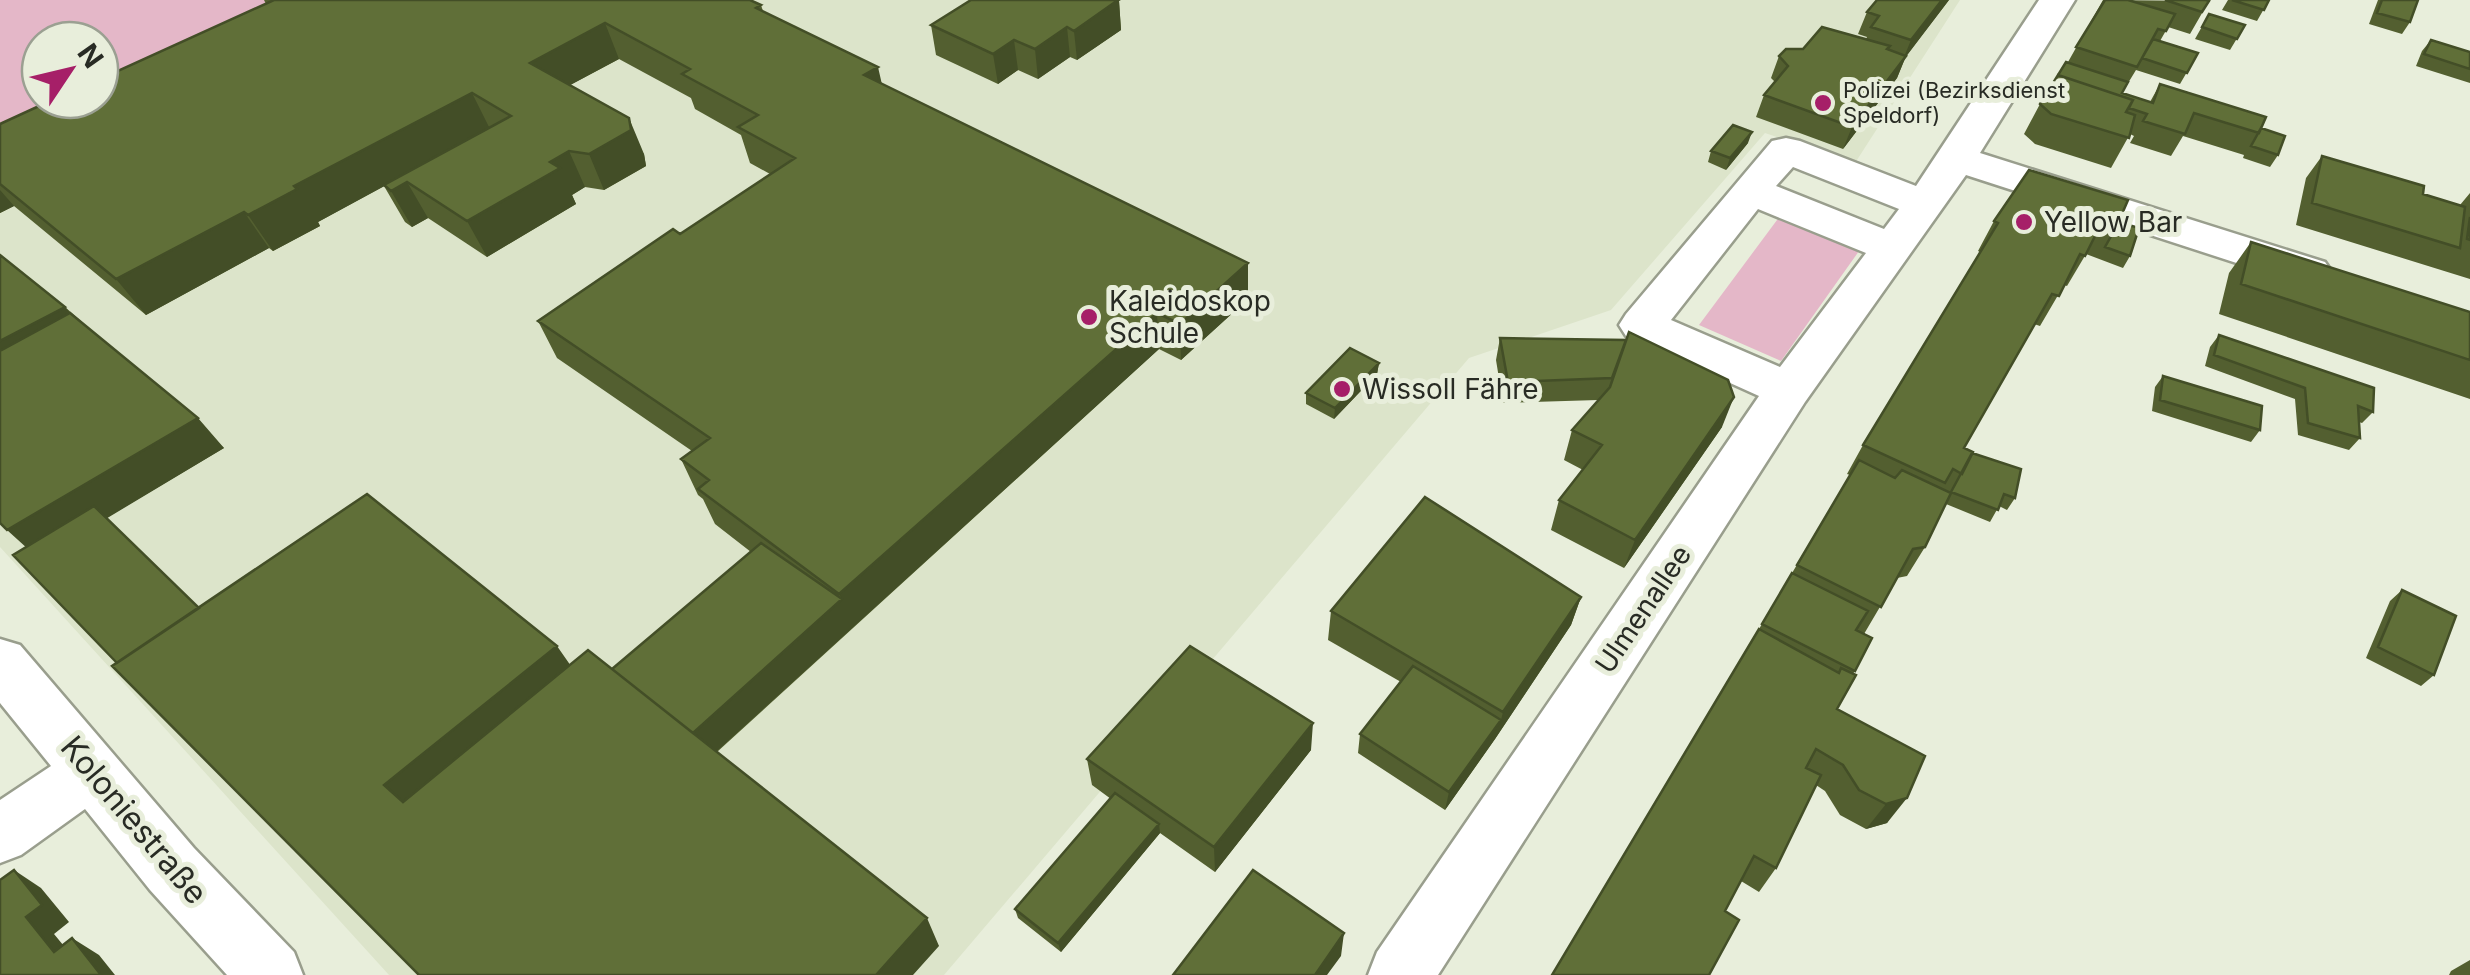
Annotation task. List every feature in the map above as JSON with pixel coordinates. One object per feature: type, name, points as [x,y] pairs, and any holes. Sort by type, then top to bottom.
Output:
[{"type":"street","name":"Ulmenallee","points":[[1400,975],[1788,390],[1957,159],[2057,0]]},
{"type":"street","points":[[1788,390],[1642,325],[1786,150],[1924,204]]},
{"type":"street","points":[[1957,159],[2342,282]]},
{"type":"street","points":[[1750,191],[1891,247]]},
{"type":"street","name":"Koloniestraße","points":[[0,662],[172,869],[271,975]]},
{"type":"street","points":[[0,836],[91,771]]},
{"type":"shaded area","points":[[0,0],[1960,0],[1855,163],[1765,133],[1611,310],[1469,358],[944,975],[389,975],[0,547]]},
{"type":"shaded area","points":[[0,0],[371,0],[120,118],[120,20],[20,20],[20,120],[115,120],[0,174]]},
{"type":"shaded area","points":[[1783,212],[1864,244],[1781,361],[1699,325]]},
{"type":"building","points":[[274,0],[750,0],[761,5],[756,8],[878,67],[864,75],[1248,263],[1180,324],[1157,313],[839,594],[698,489],[709,480],[681,459],[710,438],[538,321],[673,229],[680,234],[795,158],[738,127],[758,115],[682,74],[690,69],[605,23],[530,63],[629,118],[631,130],[589,154],[569,151],[550,162],[560,168],[467,221],[407,182],[391,191],[384,185],[511,116],[472,93],[294,186],[297,189],[248,215],[244,212],[116,279],[0,184],[0,124],[20,115],[20,120],[120,120],[120,70]]},
{"type":"building","points":[[971,0],[1118,0],[1074,31],[1067,27],[1035,49],[1014,40],[993,54],[931,25]]},
{"type":"building","points":[[1877,0],[1942,0],[1911,40],[1871,27],[1879,16],[1867,12]]},
{"type":"building","points":[[2105,0],[2128,0],[2175,14],[2166,31],[2158,29],[2137,67],[2076,47]]},
{"type":"building","points":[[2165,0],[2206,0],[2209,1],[2202,12]]},
{"type":"building","points":[[2232,0],[2269,0],[2264,10]]},
{"type":"building","points":[[2382,0],[2418,0],[2410,22],[2377,13]]},
{"type":"building","points":[[2209,14],[2245,25],[2237,39],[2202,27]]},
{"type":"building","name":"Polizei (Bezirksdienst Speldorf)","points":[[1822,27],[1890,46],[1887,49],[1906,56],[1852,127],[1764,95],[1788,66],[1779,56],[1786,49],[1803,49]]},
{"type":"building","points":[[2153,39],[2198,53],[2187,73],[2142,58]]},
{"type":"building","points":[[2431,40],[2470,52],[2470,69],[2424,54]]},
{"type":"building","points":[[2066,62],[2128,82],[2122,93],[2153,103],[2160,84],[2266,117],[2259,133],[2194,113],[2185,134],[2143,121],[2147,114],[2129,108],[2133,100],[2058,75]]},
{"type":"building","points":[[2058,75],[2133,100],[2126,112],[2135,115],[2129,138],[2051,114],[2040,104]]},
{"type":"building","points":[[1733,125],[1752,132],[1730,158],[1711,151]]},
{"type":"building","points":[[2261,128],[2285,136],[2278,155],[2251,146]]},
{"type":"building","points":[[2322,156],[2424,186],[2423,194],[2465,207],[2460,248],[2312,203]]},
{"type":"building","points":[[2029,170],[2128,200],[2116,228],[2095,221],[2091,229],[2097,232],[2085,256],[2080,254],[2059,296],[2052,294],[1964,448],[1973,452],[1962,474],[1953,469],[1945,483],[1863,445],[1998,223],[1994,221]]},
{"type":"building","points":[[2119,222],[2139,228],[2130,256],[2105,247]]},
{"type":"building","points":[[2251,242],[2470,312],[2470,360],[2241,284]]},
{"type":"building","points":[[0,255],[65,307],[0,341]]},
{"type":"building","points":[[70,313],[198,418],[7,530],[0,523],[0,351]]},
{"type":"building","points":[[1629,332],[1728,380],[1734,397],[1635,540],[1559,500],[1602,445],[1572,430],[1610,387]]},
{"type":"building","points":[[2219,335],[2374,388],[2373,412],[2358,406],[2360,438],[2308,423],[2305,388],[2214,355]]},
{"type":"building","points":[[1500,338],[1626,340],[1612,378],[1508,382]]},
{"type":"building","name":"Wissoll Fähre","points":[[1350,348],[1379,363],[1335,408],[1306,393]]},
{"type":"building","points":[[2163,376],[2262,406],[2260,430],[2160,400]]},
{"type":"building","points":[[1972,453],[2021,469],[2015,498],[2004,494],[1998,510],[1951,492]]},
{"type":"building","points":[[1859,460],[1895,478],[1902,470],[1951,493],[1925,547],[1913,549],[1881,607],[1797,565]]},
{"type":"building","points":[[367,494],[557,646],[384,785],[403,802],[588,650],[927,918],[876,975],[419,975],[112,666]]},
{"type":"building","points":[[1425,497],[1581,597],[1503,712],[1331,611]]},
{"type":"building","points":[[94,506],[199,608],[117,663],[13,555]]},
{"type":"building","points":[[761,543],[842,599],[693,733],[612,669]]},
{"type":"building","points":[[1792,573],[1868,611],[1856,630],[1872,638],[1855,671],[1762,624]]},
{"type":"building","points":[[2402,590],[2456,616],[2434,675],[2378,647]]},
{"type":"building","points":[[1759,629],[1839,673],[1841,668],[1856,675],[1837,709],[1925,756],[1907,798],[1886,804],[1859,790],[1843,765],[1816,749],[1806,768],[1821,775],[1776,868],[1754,856],[1725,911],[1739,920],[1709,975],[1552,975]]},
{"type":"building","points":[[1190,646],[1313,723],[1214,847],[1087,759]]},
{"type":"building","points":[[1413,666],[1501,720],[1449,792],[1360,734]]},
{"type":"building","points":[[1115,793],[1159,824],[1058,943],[1015,909]]},
{"type":"building","points":[[14,870],[42,905],[26,917],[54,952],[72,938],[101,975],[0,975],[0,880]]},
{"type":"building","points":[[1253,870],[1344,933],[1315,975],[1173,975]]},
{"type":"place","name":"Polizei (Bezirksdienst Speldorf)","points":[[1823,103]]},
{"type":"place","name":"Yellow Bar","points":[[2024,222]]},
{"type":"place","name":"Kaleidoskop Schule","points":[[1089,317]]},
{"type":"place","name":"Wissoll Fähre","points":[[1342,389]]}]
